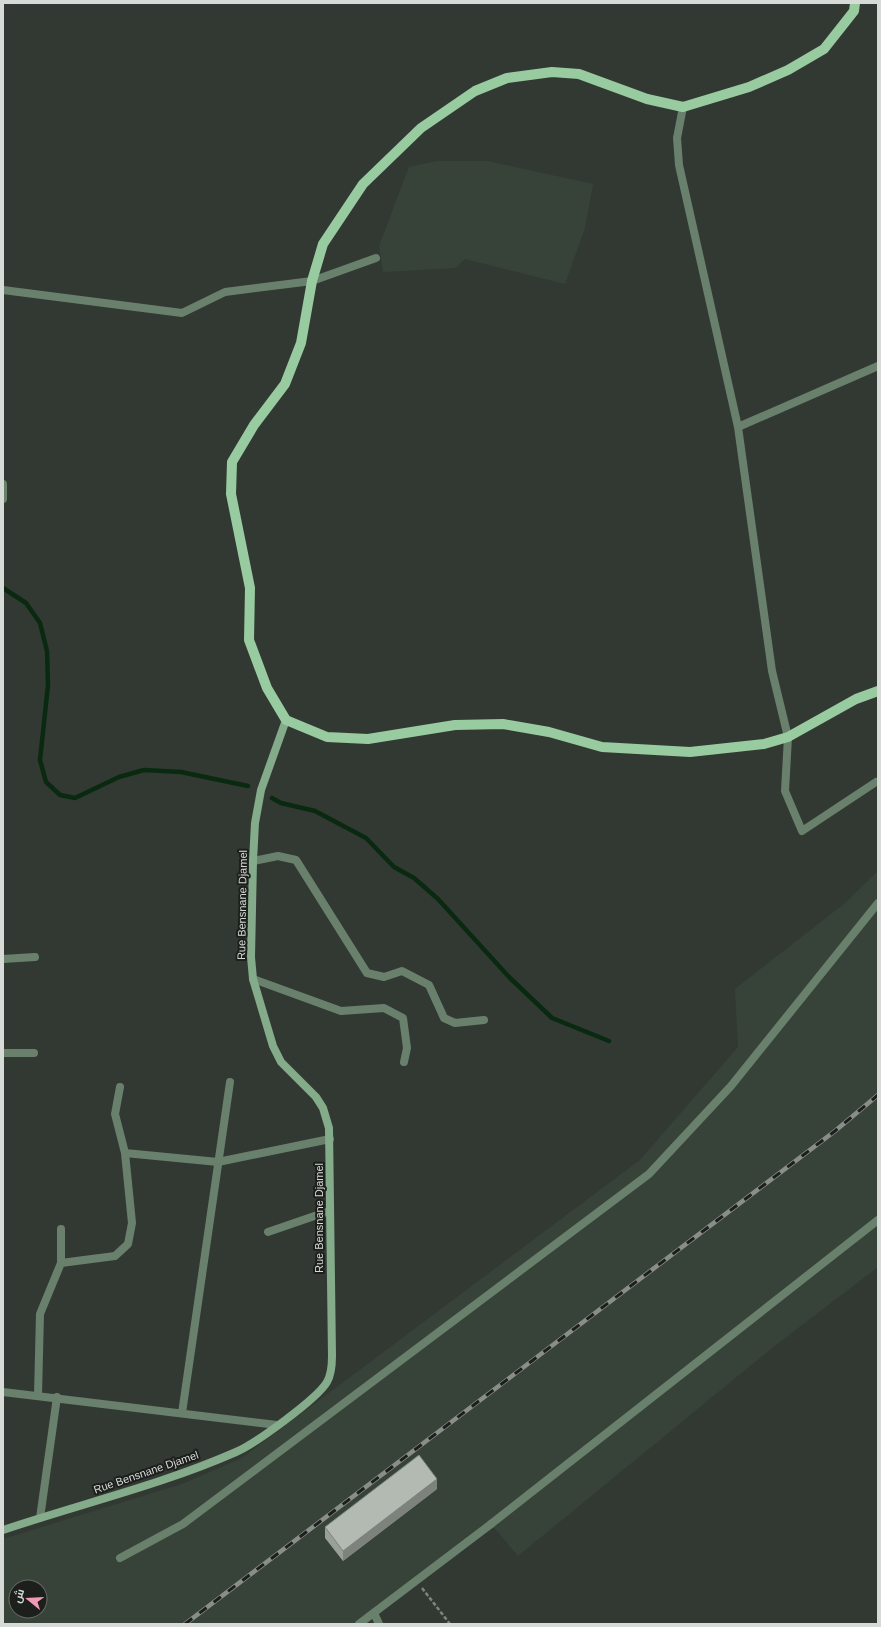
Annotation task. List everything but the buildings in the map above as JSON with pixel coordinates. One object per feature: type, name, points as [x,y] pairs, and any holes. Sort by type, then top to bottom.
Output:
[{"type":"main road","points":[[856,3],[854,11],[824,49],[788,70],[749,87],[683,107],[647,99],[579,74],[552,72],[507,78],[475,91],[421,128],[363,184],[323,244],[312,281],[301,343],[285,384],[254,425],[232,462],[231,494],[250,588],[249,640],[267,688],[286,720],[327,737],[368,739],[455,725],[503,724],[549,732],[602,747],[690,752],[764,744],[788,737],[856,699],[878,691]]},
{"type":"main road","name":"Rue Bensnane Djamel","points":[[3,1530],[123,1494],[237,1452],[319,1393],[328,1381],[332,1367],[329,1211],[330,1139],[327,1117],[316,1097],[281,1062],[273,1046],[253,979],[251,957],[255,823],[261,790],[286,720]]},
{"type":"street","points":[[683,107],[677,138],[679,165],[738,427],[772,671],[788,737],[785,791],[802,831],[876,782]]},
{"type":"street","points":[[3,290],[182,313],[225,292],[312,281],[376,258]]},
{"type":"street","points":[[738,427],[878,366]]},
{"type":"street","points":[[3,484],[4,499]]},
{"type":"street","points":[[253,861],[278,856],[296,860],[367,973],[384,977],[402,971],[429,985],[444,1018],[455,1023],[484,1020]]},
{"type":"street","points":[[120,1558],[183,1524],[649,1174],[730,1086],[878,903]]},
{"type":"street","points":[[3,959],[35,957]]},
{"type":"street","points":[[253,979],[341,1011],[384,1008],[403,1018],[407,1048],[404,1062]]},
{"type":"street","points":[[3,1053],[34,1053]]},
{"type":"street","points":[[182,1413],[230,1082]]},
{"type":"street","points":[[61,1263],[115,1256],[128,1244],[132,1223],[126,1153],[115,1114],[120,1087]]},
{"type":"street","points":[[126,1153],[218,1162],[330,1139]]},
{"type":"street","points":[[268,1232],[329,1211]]},
{"type":"street","points":[[359,1624],[491,1524],[878,1220]]},
{"type":"street","points":[[38,1395],[40,1314],[61,1263],[61,1229]]},
{"type":"street","points":[[3,1392],[57,1397],[277,1424]]},
{"type":"street","points":[[40,1518],[57,1397]]},
{"type":"street","points":[[374,1613],[380,1624]]},
{"type":"path","points":[[417,1580],[450,1624]]},
{"type":"shaded area","points":[[437,161],[487,161],[593,184],[585,228],[565,284],[465,259],[455,268],[383,272],[379,246],[409,167]]},
{"type":"shaded area","points":[[878,871],[878,1267],[772,1348],[518,1556],[491,1524],[359,1624],[3,1624],[3,1539],[182,1484],[242,1458],[640,1160],[738,1047],[735,989],[845,903]]},
{"type":"waterway","points":[[3,588],[26,603],[40,623],[47,651],[48,685],[40,760],[46,782],[60,795],[75,798],[119,777],[144,770],[181,772],[248,786]]},
{"type":"waterway","points":[[272,798],[281,803],[315,811],[366,838],[394,867],[414,878],[438,899],[510,978],[552,1018],[609,1041]]},
{"type":"railway","points":[[185,1624],[835,1131],[878,1095]]}]
